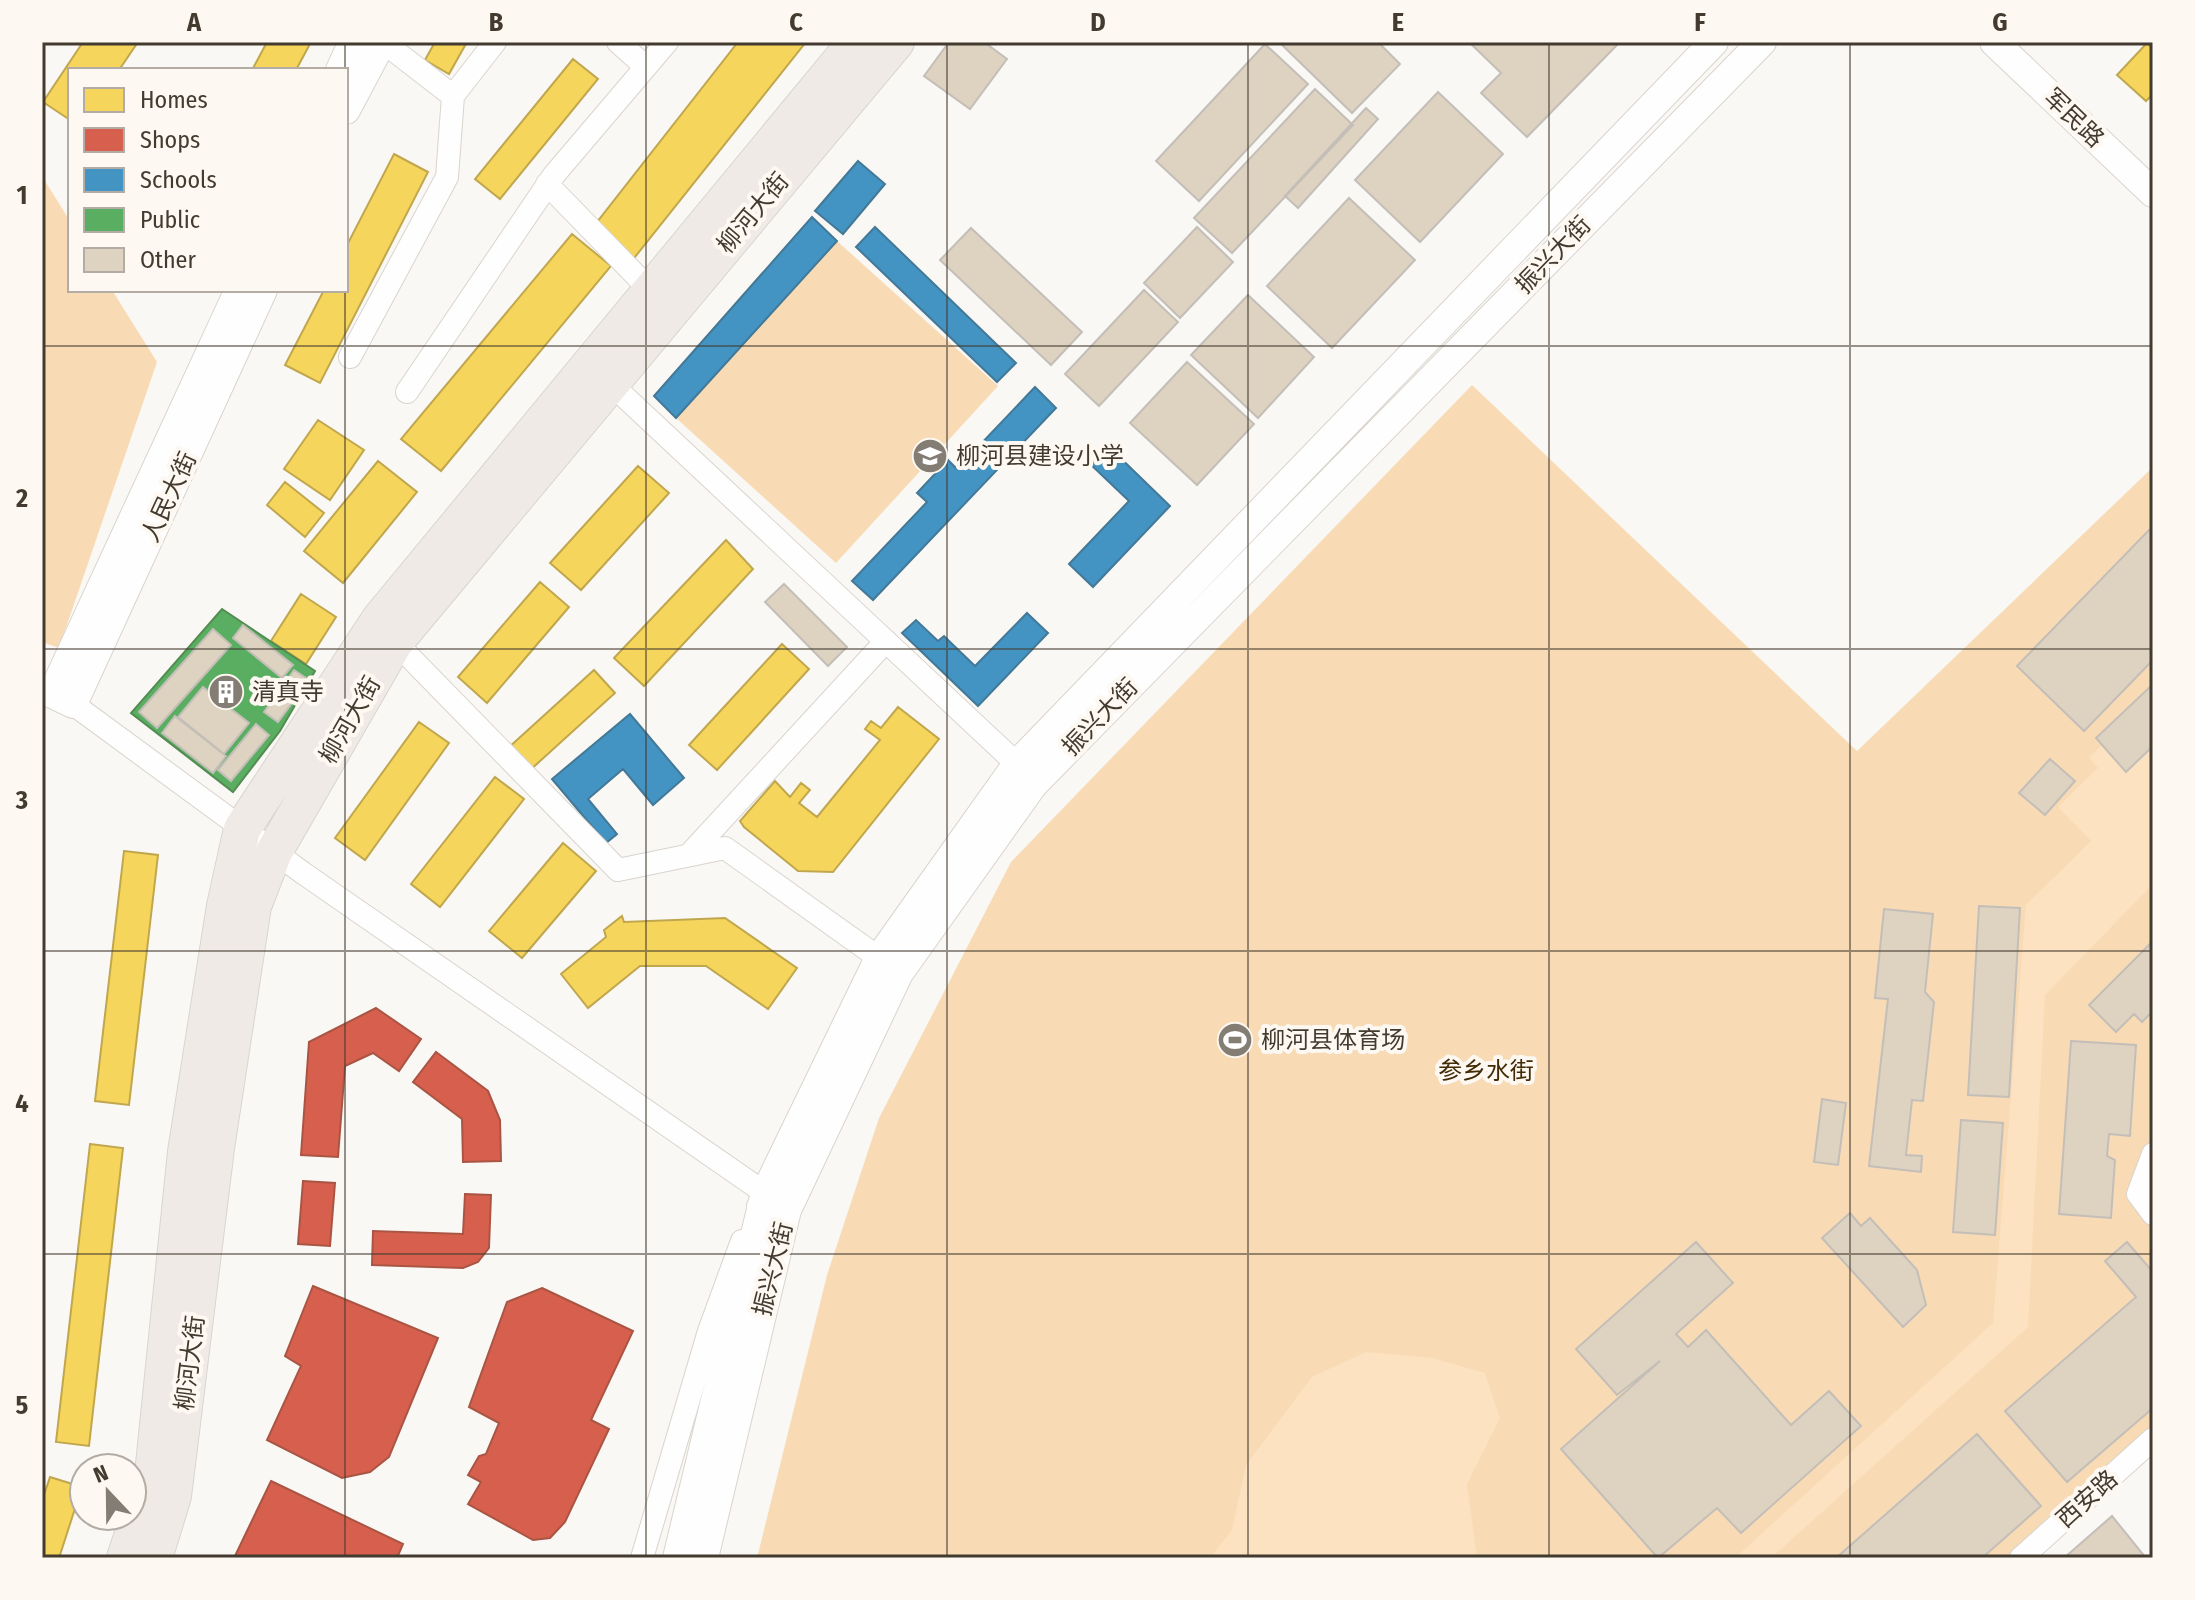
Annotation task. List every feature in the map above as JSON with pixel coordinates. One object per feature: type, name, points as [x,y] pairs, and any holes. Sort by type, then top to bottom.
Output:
[{"type":"main road","name":"柳河大街","points":[[154,1558],[173,1496],[216,1148],[253,906],[274,852],[395,642],[611,384],[661,301],[856,42]]},
{"type":"main road","name":"柳河大街","points":[[125,1558],[153,1474],[186,1152],[225,906],[242,829],[380,619],[661,301],[896,42]]},
{"type":"street","points":[[341,68],[353,42]]},
{"type":"street","points":[[348,106],[383,42],[453,96]]},
{"type":"street","points":[[350,357],[447,177],[453,96],[495,42]]},
{"type":"street","points":[[618,42],[646,67]]},
{"type":"street","points":[[407,392],[547,184],[667,42]]},
{"type":"street","name":"振兴大街","points":[[677,1558],[765,1193],[879,958],[1017,764],[1714,42]]},
{"type":"street","name":"振兴大街","points":[[704,1558],[787,1210],[899,973],[1033,785],[1762,42]]},
{"type":"street","name":"军民路","points":[[1994,42],[2153,193]]},
{"type":"street","points":[[547,184],[661,301]]},
{"type":"street","name":"人民大街","points":[[56,695],[238,292]]},
{"type":"street","name":"人民大街","points":[[56,695],[262,292]]},
{"type":"street","points":[[611,384],[1017,764]]},
{"type":"street","points":[[689,855],[886,641]]},
{"type":"street","points":[[395,642],[618,870],[725,848],[879,958]]},
{"type":"street","points":[[56,695],[274,852],[700,1151],[765,1193],[749,1224],[709,1331],[642,1558]]},
{"type":"street","points":[[2153,1154],[2138,1194],[2153,1214]]},
{"type":"street","name":"西安路","points":[[2021,1558],[2153,1439]]},
{"type":"green space","points":[[42,176],[68,218],[68,292],[113,292],[157,362],[59,648],[42,642]]},
{"type":"green space","points":[[837,241],[998,386],[836,563],[676,418]]},
{"type":"green space","name":"参乡水街","points":[[1472,385],[1857,751],[2153,467],[2153,1181],[2143,1207],[2153,1221],[2153,1445],[2029,1558],[757,1558],[827,1275],[879,1118],[1011,862]]},
{"type":"shaded area","points":[[2101,746],[2126,772],[2153,746],[2153,884],[2045,995],[2028,1327],[1771,1558],[1735,1558],[1993,1323],[2026,905],[2091,841],[2058,807],[2098,768],[2089,758]]},
{"type":"shaded area","points":[[1366,1352],[1432,1358],[1485,1373],[1500,1418],[1467,1484],[1477,1558],[1210,1558],[1232,1530],[1246,1465],[1312,1377]]},
{"type":"building: Homes","points":[[83,42],[138,42],[120,68],[68,68],[68,119],[43,102]]},
{"type":"building: Homes","points":[[267,42],[311,42],[297,68],[253,68]]},
{"type":"building: Homes","points":[[435,42],[467,42],[449,74],[425,60]]},
{"type":"building: Homes","points":[[738,42],[806,42],[631,262],[594,226]]},
{"type":"building: Homes","points":[[2147,43],[2153,49],[2153,94],[2146,101],[2117,75]]},
{"type":"building: Homes","points":[[573,59],[598,79],[500,199],[475,179]]},
{"type":"building: Homes","points":[[394,154],[428,172],[320,383],[285,365],[323,292],[348,292],[348,243]]},
{"type":"building: Homes","points":[[572,234],[611,266],[441,471],[401,439]]},
{"type":"building: Homes","points":[[318,420],[364,450],[330,500],[284,469]]},
{"type":"building: Homes","points":[[378,461],[417,492],[343,583],[304,551]]},
{"type":"building: Homes","points":[[638,466],[669,493],[581,590],[550,563]]},
{"type":"building: Homes","points":[[285,482],[324,513],[305,537],[267,505]]},
{"type":"building: Homes","points":[[726,540],[753,569],[644,686],[614,658]]},
{"type":"building: Homes","points":[[540,582],[569,607],[487,703],[458,677]]},
{"type":"building: Homes","points":[[301,594],[336,617],[306,664],[271,641]]},
{"type":"building: Homes","points":[[782,644],[809,669],[717,770],[689,745]]},
{"type":"building: Homes","points":[[594,670],[615,693],[528,772],[507,749]]},
{"type":"building: Homes","points":[[898,707],[939,739],[833,872],[798,871],[744,827],[740,821],[775,781],[790,797],[801,783],[810,790],[799,803],[817,817],[880,740],[865,729],[871,721],[881,728]]},
{"type":"building: Homes","points":[[419,722],[449,743],[365,860],[335,838]]},
{"type":"building: Homes","points":[[495,777],[524,799],[440,907],[411,884]]},
{"type":"building: Homes","points":[[563,843],[596,871],[522,958],[489,931]]},
{"type":"building: Homes","points":[[124,851],[158,855],[129,1105],[95,1101]]},
{"type":"building: Homes","points":[[622,916],[624,922],[725,918],[797,968],[768,1009],[706,966],[640,966],[588,1008],[561,974],[606,937],[604,930]]},
{"type":"building: Homes","points":[[90,1144],[123,1148],[89,1446],[56,1442]]},
{"type":"building: Homes","points":[[50,1477],[68,1483],[68,1530],[59,1558],[42,1558],[42,1501]]},
{"type":"building: Shops","points":[[376,1008],[421,1039],[399,1071],[373,1053],[345,1066],[338,1157],[301,1155],[309,1042]]},
{"type":"building: Shops","points":[[436,1052],[488,1091],[500,1120],[501,1161],[463,1162],[462,1119],[413,1082]]},
{"type":"building: Shops","points":[[303,1181],[335,1183],[330,1246],[298,1244]]},
{"type":"building: Shops","points":[[465,1194],[491,1195],[489,1248],[478,1262],[463,1268],[372,1265],[373,1231],[463,1234]]},
{"type":"building: Shops","points":[[313,1286],[438,1338],[389,1457],[370,1472],[342,1478],[267,1440],[301,1366],[285,1356]]},
{"type":"building: Shops","points":[[542,1288],[633,1331],[591,1420],[609,1429],[565,1522],[550,1538],[533,1540],[468,1504],[481,1482],[468,1475],[479,1456],[486,1454],[499,1423],[469,1407],[507,1302]]},
{"type":"building: Shops","points":[[271,1481],[403,1544],[397,1558],[234,1558]]},
{"type":"building: Schools","points":[[858,161],[885,184],[843,234],[815,211]]},
{"type":"building: Schools","points":[[812,217],[837,241],[676,418],[654,396]]},
{"type":"building: Schools","points":[[875,227],[1016,363],[997,382],[856,247]]},
{"type":"building: Schools","points":[[1035,387],[1056,408],[873,600],[852,581],[927,502],[917,493],[948,460],[957,469]]},
{"type":"building: Schools","points":[[1106,444],[1170,506],[1093,587],[1069,564],[1129,501],[1088,462]]},
{"type":"building: Schools","points":[[1027,613],[1048,633],[978,706],[902,633],[916,620],[938,641],[944,636],[975,666]]},
{"type":"building: Schools","points":[[630,714],[684,778],[653,805],[623,769],[588,799],[617,834],[606,843],[552,779]]},
{"type":"building: Public","name":"清真寺","points":[[222,609],[315,671],[280,731],[233,792],[131,713]]},
{"type":"building: Other","points":[[949,42],[984,42],[1007,59],[970,109],[924,76]]},
{"type":"building: Other","points":[[1279,42],[1378,42],[1400,64],[1352,113]]},
{"type":"building: Other","points":[[1469,42],[1620,42],[1527,137],[1481,93],[1501,73]]},
{"type":"building: Other","points":[[1265,44],[1308,84],[1199,201],[1156,161]]},
{"type":"building: Other","points":[[1315,89],[1353,125],[1232,253],[1194,218]]},
{"type":"building: Other","points":[[1438,92],[1503,154],[1420,242],[1355,180]]},
{"type":"building: Other","points":[[1366,108],[1378,119],[1298,208],[1285,196]]},
{"type":"building: Other","points":[[1349,198],[1415,260],[1332,348],[1267,286]]},
{"type":"building: Other","points":[[1197,227],[1233,262],[1180,318],[1144,283]]},
{"type":"building: Other","points":[[971,228],[1082,332],[1051,365],[940,260]]},
{"type":"building: Other","points":[[1144,290],[1178,322],[1099,406],[1065,374]]},
{"type":"building: Other","points":[[1248,295],[1314,357],[1258,418],[1191,355]]},
{"type":"building: Other","points":[[1187,362],[1254,424],[1197,485],[1130,423]]},
{"type":"building: Other","points":[[2149,530],[2153,535],[2153,660],[2084,731],[2017,666]]},
{"type":"building: Other","points":[[784,584],[847,647],[828,666],[765,602]]},
{"type":"building: Other","points":[[243,625],[293,665],[282,678],[233,638]]},
{"type":"building: Other","points":[[213,629],[231,645],[157,728],[139,712]]},
{"type":"building: Other","points":[[294,670],[309,680],[278,722],[264,712]]},
{"type":"building: Other","points":[[2153,684],[2153,746],[2126,772],[2096,738]]},
{"type":"building: Other","points":[[203,687],[249,723],[224,754],[178,717]]},
{"type":"building: Other","points":[[175,716],[226,756],[213,773],[162,733]]},
{"type":"building: Other","points":[[256,724],[269,735],[231,781],[218,770]]},
{"type":"building: Other","points":[[2050,759],[2075,781],[2045,815],[2019,793]]},
{"type":"building: Other","points":[[1979,906],[2020,908],[2009,1097],[1968,1095]]},
{"type":"building: Other","points":[[1884,909],[1933,914],[1925,992],[1934,1002],[1923,1101],[1912,1100],[1906,1155],[1922,1156],[1921,1172],[1869,1166],[1888,999],[1875,998]]},
{"type":"building: Other","points":[[2153,941],[2153,1011],[2142,1022],[2134,1014],[2116,1032],[2089,1005]]},
{"type":"building: Other","points":[[2071,1041],[2136,1045],[2130,1136],[2109,1134],[2107,1156],[2115,1160],[2111,1218],[2059,1214]]},
{"type":"building: Other","points":[[1822,1099],[1846,1103],[1838,1165],[1814,1162]]},
{"type":"building: Other","points":[[1961,1120],[2003,1123],[1995,1235],[1953,1232]]},
{"type":"building: Other","points":[[1850,1213],[1861,1226],[1870,1218],[1917,1270],[1926,1305],[1903,1327],[1822,1238]]},
{"type":"building: Other","points":[[1696,1242],[1733,1283],[1676,1334],[1688,1347],[1706,1330],[1791,1425],[1829,1391],[1861,1426],[1741,1533],[1717,1508],[1658,1558],[1561,1449],[1660,1361],[1617,1395],[1576,1349]]},
{"type":"building: Other","points":[[2127,1242],[2153,1272],[2153,1408],[2067,1482],[2005,1411],[2136,1297],[2105,1261]]},
{"type":"building: Other","points":[[1977,1434],[2041,1506],[1982,1558],[1836,1558]]},
{"type":"building: Other","points":[[2112,1516],[2146,1558],[2064,1558]]},
{"type":"place","name":"柳河县建设小学","points":[[930,456]]},
{"type":"place","name":"清真寺","points":[[226,692]]},
{"type":"place","name":"柳河县体育场","points":[[1235,1040]]}]
